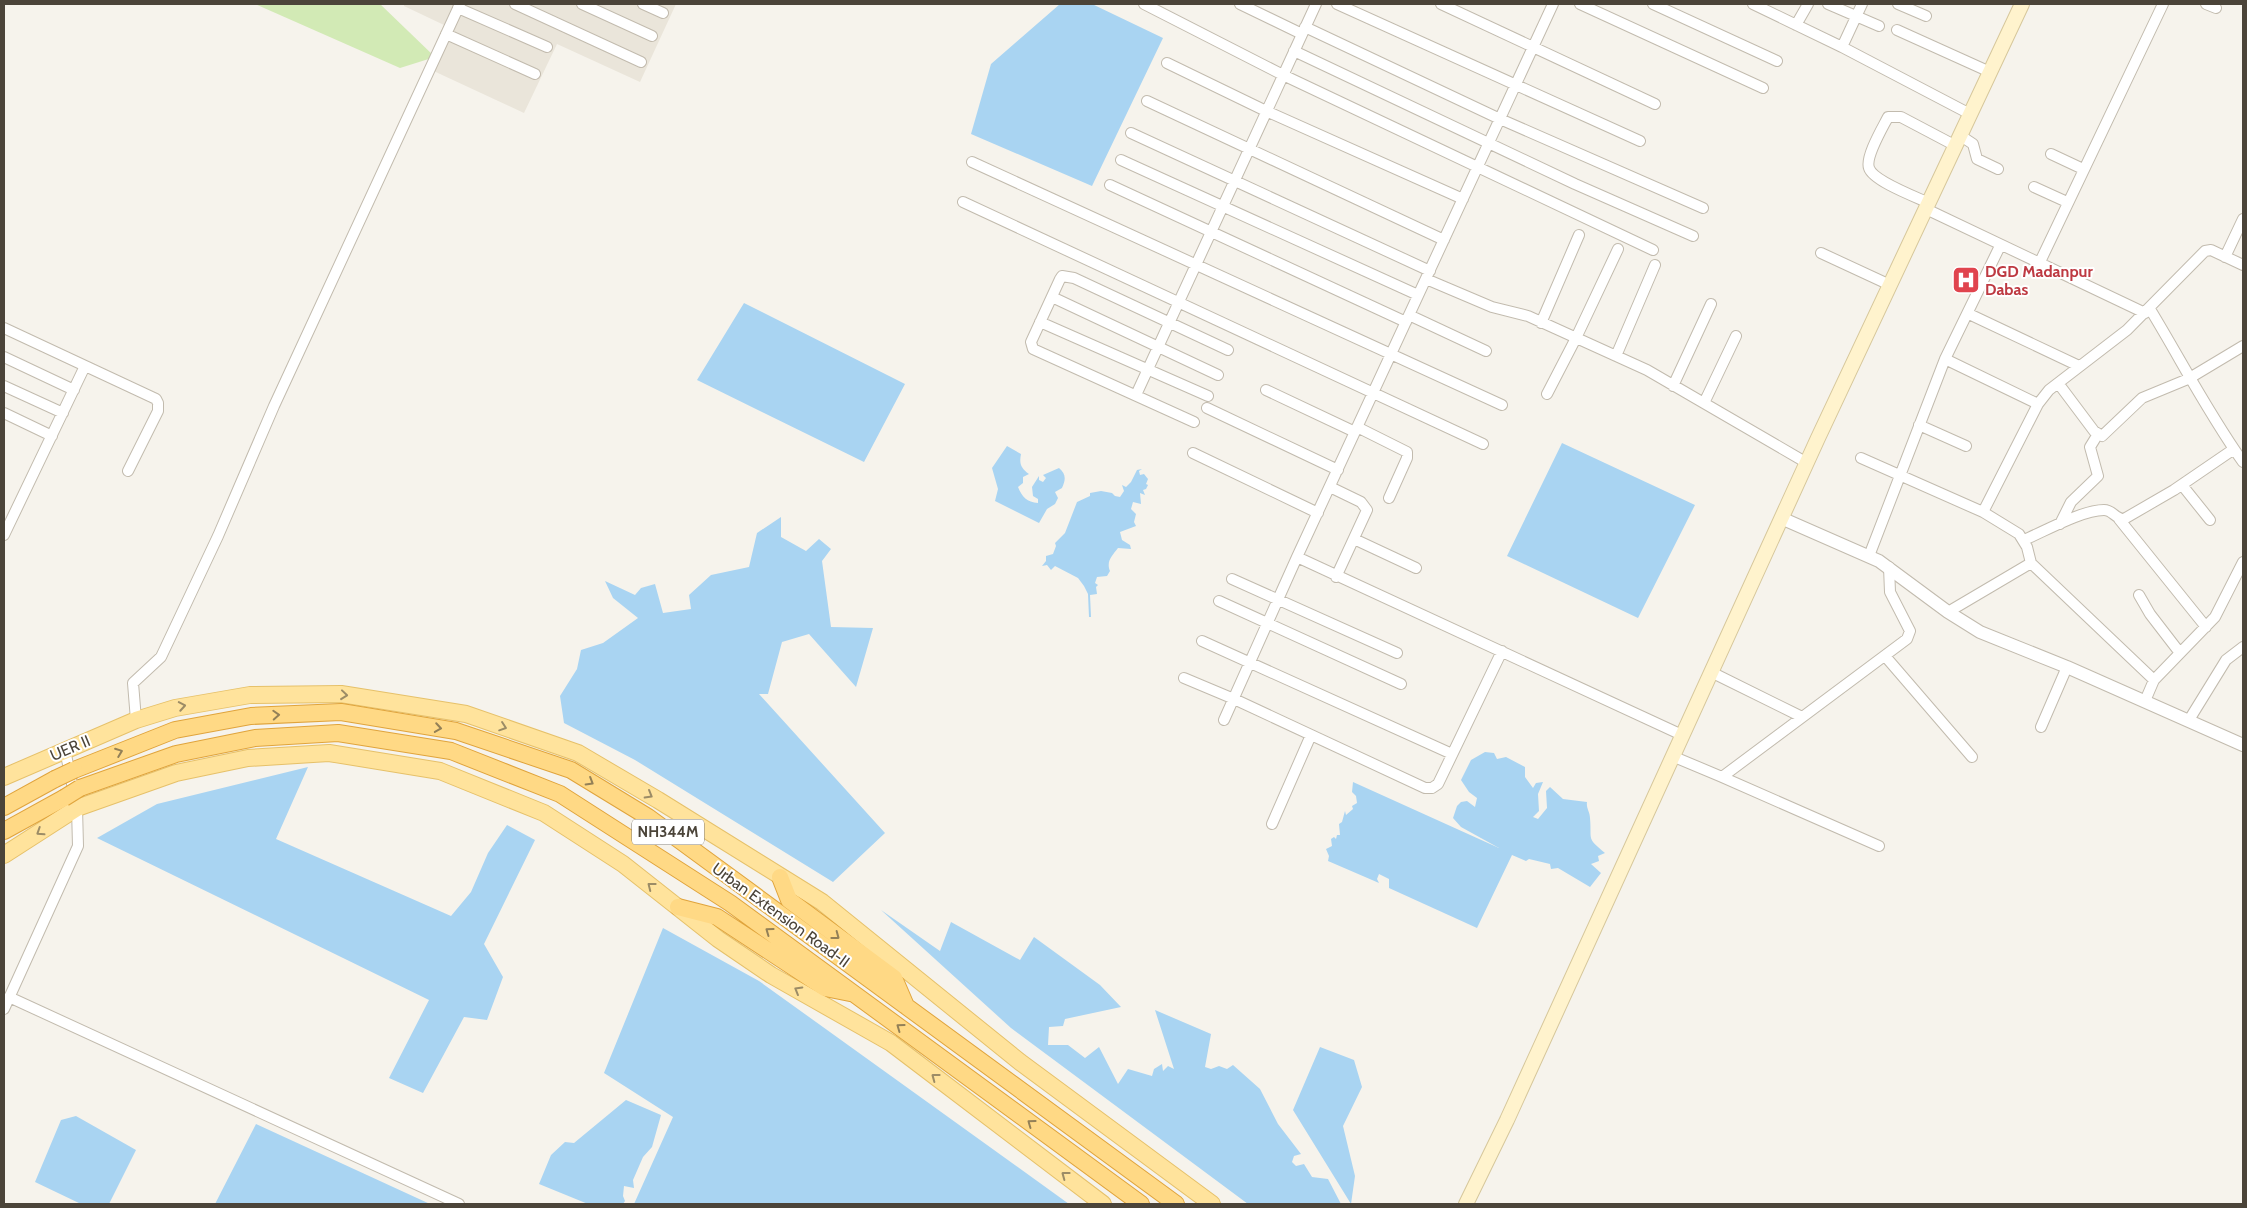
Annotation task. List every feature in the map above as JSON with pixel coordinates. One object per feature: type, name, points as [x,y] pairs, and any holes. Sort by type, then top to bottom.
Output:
[{"type":"highway","name":"Urban Extension Road-II","points":[[4,806],[66,773],[175,730],[251,716],[341,712],[456,731],[571,770],[648,817],[1176,1204]]},
{"type":"highway","name":"Urban Extension Road-II","points":[[4,831],[74,797],[176,754],[255,738],[338,733],[451,751],[560,794],[730,903],[857,994],[1141,1204]]},
{"type":"highway","points":[[780,877],[789,900],[894,978],[907,1008]]},
{"type":"highway","points":[[678,907],[717,917],[825,988],[857,994]]},
{"type":"main road","points":[[1466,1204],[1508,1120],[1781,518],[2022,4]]},
{"type":"main road","name":"UER II","points":[[4,776],[136,720],[175,708],[250,695],[341,694],[466,714],[578,753],[658,800],[822,902],[1020,1062],[1212,1204]]},
{"type":"main road","points":[[4,855],[74,797],[248,758],[329,753],[440,771],[544,814],[623,864],[718,939],[771,975],[891,1044],[1103,1204]]},
{"type":"street","points":[[515,4],[641,62]]},
{"type":"street","points":[[582,4],[652,36]]},
{"type":"street","points":[[643,4],[663,13]]},
{"type":"street","points":[[1144,4],[1283,74],[1653,250]]},
{"type":"street","points":[[1240,4],[1703,208]]},
{"type":"street","points":[[1136,395],[1316,4]]},
{"type":"street","points":[[1336,4],[1640,141]]},
{"type":"street","points":[[1441,4],[1656,104]]},
{"type":"street","points":[[1224,720],[1296,557],[1553,4]]},
{"type":"street","points":[[1580,4],[1763,88]]},
{"type":"street","points":[[1653,4],[1777,61]]},
{"type":"street","points":[[1753,4],[1842,47],[1970,114]]},
{"type":"street","points":[[1796,26],[1808,4]]},
{"type":"street","points":[[1828,4],[1879,26]]},
{"type":"street","points":[[1842,47],[1862,4]]},
{"type":"street","points":[[1898,4],[1926,16]]},
{"type":"street","points":[[2039,264],[2163,4]]},
{"type":"street","points":[[136,720],[134,683],[161,657],[218,536],[274,406],[401,127],[459,6],[547,47]]},
{"type":"street","points":[[1897,30],[1990,72]]},
{"type":"street","points":[[446,34],[535,74]]},
{"type":"street","points":[[1294,51],[1693,236]]},
{"type":"street","points":[[1167,64],[1266,111],[1463,199]]},
{"type":"street","points":[[1147,101],[1444,240]]},
{"type":"street","points":[[1998,169],[1977,159],[1973,144],[1958,141],[1901,117],[1892,116],[1888,117],[1881,130],[1872,150],[1868,166],[1877,178],[2000,246],[2147,311],[2179,358],[2188,379],[2243,462]]},
{"type":"street","points":[[1131,133],[1492,307],[1519,313],[1648,370],[1807,463]]},
{"type":"street","points":[[2051,154],[2083,169]]},
{"type":"street","points":[[1121,160],[1418,295]]},
{"type":"street","points":[[972,162],[1502,405]]},
{"type":"street","points":[[1110,185],[1210,232],[1486,351]]},
{"type":"street","points":[[2034,187],[2067,202]]},
{"type":"street","points":[[963,202],[1483,444]]},
{"type":"street","points":[[2225,257],[2243,219]]},
{"type":"street","points":[[1541,323],[1579,235]]},
{"type":"street","points":[[1868,556],[1946,359],[2000,246]]},
{"type":"street","points":[[1547,394],[1618,249]]},
{"type":"street","points":[[1983,512],[2038,404],[2049,390],[2128,330],[2201,254],[2211,250],[2243,266]]},
{"type":"street","points":[[1821,253],[1890,285]]},
{"type":"street","points":[[1616,356],[1655,264]]},
{"type":"street","points":[[1194,422],[1034,349],[1031,342],[1060,279],[1066,275],[1228,350]]},
{"type":"street","points":[[1052,297],[1218,374]]},
{"type":"street","points":[[1674,386],[1711,304]]},
{"type":"street","points":[[1969,314],[2079,366]]},
{"type":"street","points":[[1040,322],[1208,396]]},
{"type":"street","points":[[4,328],[150,395],[158,403],[156,417],[128,471]]},
{"type":"street","points":[[1704,403],[1736,336]]},
{"type":"street","points":[[2058,383],[2098,434],[2102,436],[2142,398],[2188,379],[2243,346]]},
{"type":"street","points":[[4,357],[74,390]]},
{"type":"street","points":[[1946,359],[2038,404]]},
{"type":"street","points":[[4,535],[85,366]]},
{"type":"street","points":[[4,386],[63,413]]},
{"type":"street","points":[[1266,390],[1407,452],[1407,458],[1389,498]]},
{"type":"street","points":[[1207,408],[1338,470]]},
{"type":"street","points":[[4,413],[52,436]]},
{"type":"street","points":[[1919,425],[1966,446]]},
{"type":"street","points":[[2060,524],[2070,502],[2098,476],[2090,447],[2098,434]]},
{"type":"street","points":[[2119,519],[2129,516],[2182,485],[2234,449]]},
{"type":"street","points":[[1193,453],[1318,512]]},
{"type":"street","points":[[1862,458],[1983,512],[2019,534],[2024,540],[2031,563],[2154,680]]},
{"type":"street","points":[[2182,485],[2210,520]]},
{"type":"street","points":[[1330,487],[1365,505],[1367,510],[1336,577]]},
{"type":"street","points":[[2024,540],[2060,524],[2106,510],[2119,519],[2206,627]]},
{"type":"street","points":[[1781,518],[1889,567],[1948,612],[1980,632],[2067,667],[2243,743]]},
{"type":"street","points":[[1354,539],[1416,568]]},
{"type":"street","points":[[1296,557],[1682,735]]},
{"type":"street","points":[[2145,701],[2154,680],[2216,617],[2243,562]]},
{"type":"street","points":[[1948,612],[2031,563]]},
{"type":"street","points":[[1722,777],[1910,636],[1910,631],[1890,592],[1889,567]]},
{"type":"street","points":[[1232,579],[1397,653]]},
{"type":"street","points":[[2139,595],[2150,614],[2180,653]]},
{"type":"street","points":[[1219,601],[1401,684]]},
{"type":"street","points":[[1202,640],[1452,754]]},
{"type":"street","points":[[2188,720],[2226,660],[2243,646]]},
{"type":"street","points":[[1184,678],[1234,699],[1425,788],[1432,788],[1438,784],[1502,651]]},
{"type":"street","points":[[1885,656],[1972,757]]},
{"type":"street","points":[[2041,728],[2067,667]]},
{"type":"street","points":[[1711,672],[1802,718]]},
{"type":"street","points":[[1272,824],[1311,735]]},
{"type":"street","points":[[4,1009],[78,846],[74,797],[66,773],[65,750]]},
{"type":"street","points":[[1672,756],[1879,846]]},
{"type":"street","points":[[9,997],[459,1204]]},
{"type":"shaded area","points":[[404,4],[676,4],[640,82],[557,44],[524,113],[425,67],[444,25],[404,6]]},
{"type":"green space","points":[[255,4],[380,4],[435,57],[400,68]]},
{"type":"water","points":[[1060,4],[1092,4],[1163,38],[1092,186],[971,134],[991,64]]},
{"type":"water","points":[[744,303],[905,384],[864,462],[697,380]]},
{"type":"water","points":[[1562,443],[1695,505],[1638,618],[1507,556]]},
{"type":"water","points":[[1007,446],[1021,454],[1021,466],[1029,474],[1023,477],[1023,483],[1018,487],[1021,494],[1028,500],[1038,503],[1038,499],[1033,496],[1032,487],[1039,476],[1039,480],[1043,482],[1046,478],[1043,475],[1059,468],[1063,472],[1065,479],[1062,488],[1055,492],[1058,498],[1055,504],[1047,509],[1039,523],[995,501],[998,489],[992,468]]},
{"type":"water","points":[[1142,469],[1139,471],[1140,475],[1144,474],[1148,479],[1146,484],[1148,485],[1143,490],[1145,495],[1140,493],[1141,504],[1133,502],[1131,509],[1136,514],[1134,522],[1136,526],[1120,532],[1122,540],[1130,545],[1131,549],[1118,548],[1109,561],[1110,571],[1107,576],[1097,577],[1095,583],[1098,585],[1096,587],[1097,594],[1090,595],[1091,617],[1089,617],[1088,594],[1078,578],[1055,566],[1051,570],[1047,565],[1042,566],[1046,561],[1046,556],[1053,554],[1056,546],[1055,543],[1065,533],[1077,502],[1090,496],[1090,493],[1101,491],[1120,497],[1124,491],[1122,485],[1126,487],[1137,470]]},
{"type":"water","points":[[781,517],[781,537],[806,551],[819,539],[831,549],[822,561],[831,627],[873,628],[856,687],[809,634],[782,642],[768,694],[759,694],[885,833],[833,882],[635,760],[564,723],[560,696],[577,669],[581,650],[603,643],[638,618],[613,598],[605,581],[635,595],[641,588],[655,584],[663,613],[691,609],[689,595],[711,575],[749,567],[757,533]]},
{"type":"water","points":[[1485,752],[1494,753],[1497,759],[1506,757],[1525,767],[1525,777],[1533,788],[1536,783],[1543,782],[1538,794],[1539,811],[1533,817],[1538,819],[1547,808],[1546,791],[1550,787],[1563,799],[1587,802],[1592,841],[1605,853],[1598,856],[1599,861],[1591,864],[1601,873],[1590,887],[1558,868],[1551,869],[1550,864],[1529,859],[1526,861],[1512,855],[1477,928],[1389,888],[1389,879],[1379,874],[1377,879],[1379,883],[1328,861],[1329,856],[1326,849],[1332,846],[1331,839],[1334,837],[1336,839],[1337,835],[1340,835],[1339,824],[1342,822],[1345,811],[1346,815],[1353,809],[1352,806],[1357,803],[1356,796],[1352,792],[1353,782],[1499,848],[1461,827],[1453,818],[1457,806],[1461,802],[1467,801],[1475,807],[1477,798],[1469,792],[1461,780],[1471,760]]},
{"type":"water","points":[[308,767],[276,839],[451,916],[471,892],[488,853],[507,825],[535,840],[484,944],[503,977],[487,1020],[464,1017],[423,1093],[389,1078],[429,1000],[97,838],[157,804]]},
{"type":"water","points":[[881,910],[940,951],[951,922],[1020,960],[1034,937],[1100,985],[1121,1007],[1065,1019],[1063,1026],[1049,1027],[1048,1045],[1068,1045],[1085,1058],[1099,1047],[1118,1084],[1128,1069],[1152,1076],[1154,1069],[1162,1064],[1163,1071],[1168,1066],[1174,1069],[1155,1010],[1211,1034],[1205,1067],[1211,1069],[1219,1066],[1227,1069],[1233,1065],[1260,1089],[1278,1124],[1301,1154],[1294,1156],[1292,1162],[1296,1166],[1304,1164],[1312,1177],[1328,1179],[1341,1204],[1248,1204],[1011,1028]]},
{"type":"water","points":[[663,928],[759,981],[1069,1204],[634,1204],[673,1117],[604,1073]]},
{"type":"water","points":[[1320,1047],[1354,1060],[1362,1087],[1343,1126],[1355,1176],[1351,1204],[1293,1110]]},
{"type":"water","points":[[626,1100],[661,1115],[652,1147],[643,1157],[633,1180],[634,1188],[624,1186],[623,1196],[625,1201],[623,1204],[588,1204],[539,1184],[551,1155],[565,1142],[574,1143]]},
{"type":"water","points":[[76,1116],[136,1150],[109,1204],[81,1204],[35,1182],[61,1120]]},
{"type":"water","points":[[256,1124],[430,1204],[215,1204]]},
{"type":"place","name":"DGD Madanpur Dabas","points":[[1966,280]]}]
